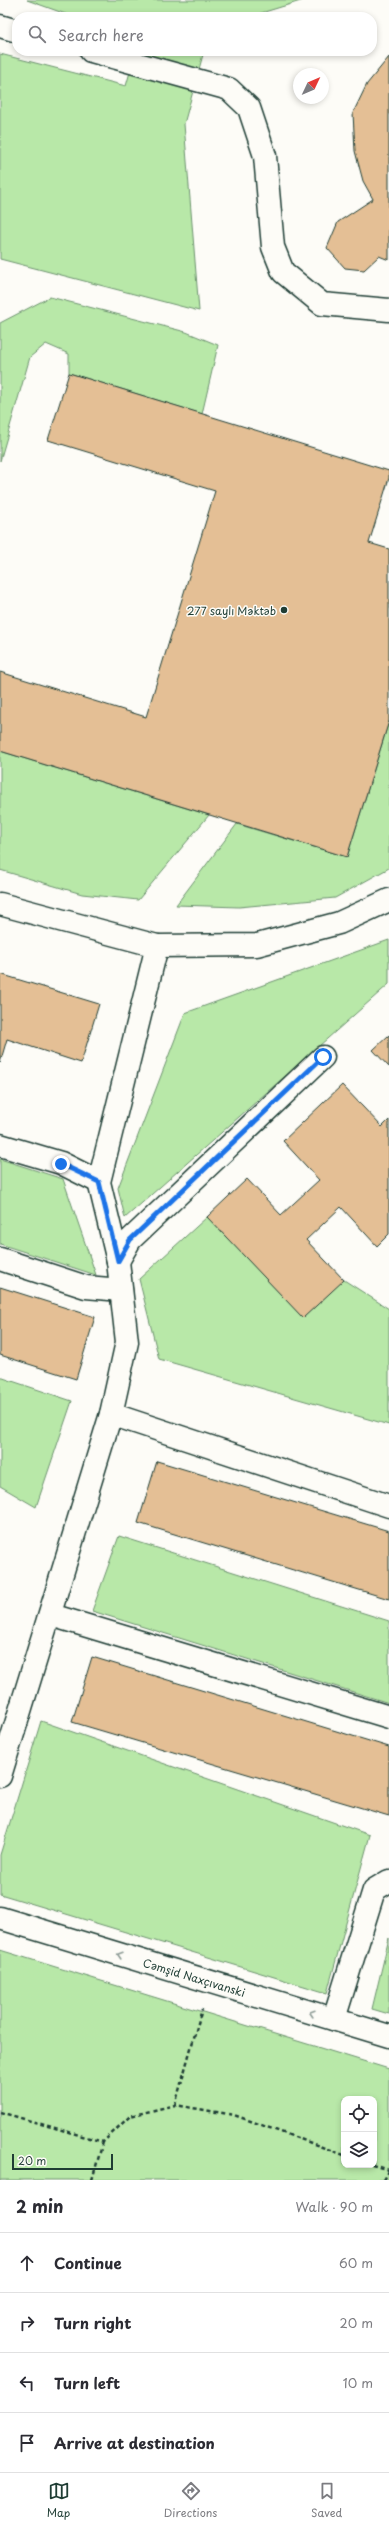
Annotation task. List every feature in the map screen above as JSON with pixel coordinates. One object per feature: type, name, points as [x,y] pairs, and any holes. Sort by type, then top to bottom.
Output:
[{"type":"street","points":[[0,26],[12,30]]},
{"type":"street","points":[[109,56],[229,89],[249,108],[265,156],[273,247],[283,272],[322,304],[389,310]]},
{"type":"street","points":[[0,904],[157,946],[257,944],[339,923],[389,900]]},
{"type":"street","points":[[0,1776],[8,1720],[50,1615],[111,1414],[127,1342],[118,1261],[99,1182],[157,946]]},
{"type":"street","points":[[118,1261],[130,1240],[323,1057]]},
{"type":"street","points":[[0,1145],[61,1164],[99,1182]]},
{"type":"street","points":[[0,1259],[86,1287],[121,1290]]},
{"type":"street","points":[[111,1414],[389,1506]]},
{"type":"street","points":[[50,1615],[389,1717]]},
{"type":"street","points":[[334,2019],[374,1890],[389,1882]]},
{"type":"street","name":"Cəmşid Naxçıvanski","points":[[0,1918],[389,2036]]},
{"type":"path","points":[[175,2105],[210,1982]]},
{"type":"path","points":[[92,2180],[103,2142],[130,2116],[175,2105],[234,2115],[341,2154]]},
{"type":"path","points":[[0,2112],[103,2142]]},
{"type":"path","points":[[377,2167],[389,2171],[384,2180]]},
{"type":"green space","points":[[27,0],[304,0],[264,12],[60,12]]},
{"type":"green space","points":[[0,54],[126,86],[135,56],[203,56],[184,124],[199,311],[0,259]]},
{"type":"green space","points":[[50,297],[186,332],[218,345],[202,414],[69,373],[69,354],[46,344],[30,357],[0,461],[0,323]]},
{"type":"green space","points":[[389,721],[389,868],[335,898],[239,907],[176,905],[237,824],[347,857]]},
{"type":"green space","points":[[0,751],[209,815],[138,900],[82,894],[0,870]]},
{"type":"green space","points":[[389,940],[389,984],[125,1218],[118,1188],[185,1013]]},
{"type":"green space","points":[[0,1159],[63,1179],[96,1275],[0,1244]]},
{"type":"green space","points":[[207,1217],[344,1280],[389,1309],[389,1425],[159,1359],[139,1279]]},
{"type":"green space","points":[[0,1377],[72,1401],[36,1507],[0,1486]]},
{"type":"green space","points":[[119,1536],[389,1621],[389,1703],[92,1611]]},
{"type":"green space","points":[[41,1721],[370,1835],[327,1993],[0,1894],[0,1855]]},
{"type":"green space","points":[[389,1938],[389,2014],[372,2009]]},
{"type":"green space","points":[[0,1950],[389,2069],[389,2180],[0,2180]]},
{"type":"building","points":[[389,57],[389,260],[379,256],[364,270],[345,268],[327,248],[338,222],[373,199],[363,181],[355,151],[353,113],[367,84]]},
{"type":"building","name":"277 saylı Məktəb","points":[[69,373],[389,471],[389,478],[369,543],[389,549],[389,721],[347,857],[0,751],[0,672],[146,717],[215,491],[48,440]]},
{"type":"building","points":[[0,974],[99,1004],[81,1063],[7,1039],[0,1063]]},
{"type":"building","points":[[389,1035],[389,1067],[373,1050]]},
{"type":"building","points":[[342,1085],[382,1127],[389,1120],[389,1234],[377,1246],[341,1207],[306,1240],[344,1280],[303,1318],[207,1217],[247,1179],[281,1215],[319,1180],[283,1141]]},
{"type":"building","points":[[0,1287],[95,1317],[76,1379],[0,1355]]},
{"type":"building","points":[[157,1461],[389,1531],[389,1599],[138,1523]]},
{"type":"building","points":[[92,1657],[389,1747],[389,1816],[72,1722]]},
{"type":"place","name":"277 saylı Məktəb","points":[[284,610]]},
{"type":"route","points":[[61,1164],[99,1182],[118,1261],[130,1240],[323,1057]]}]
